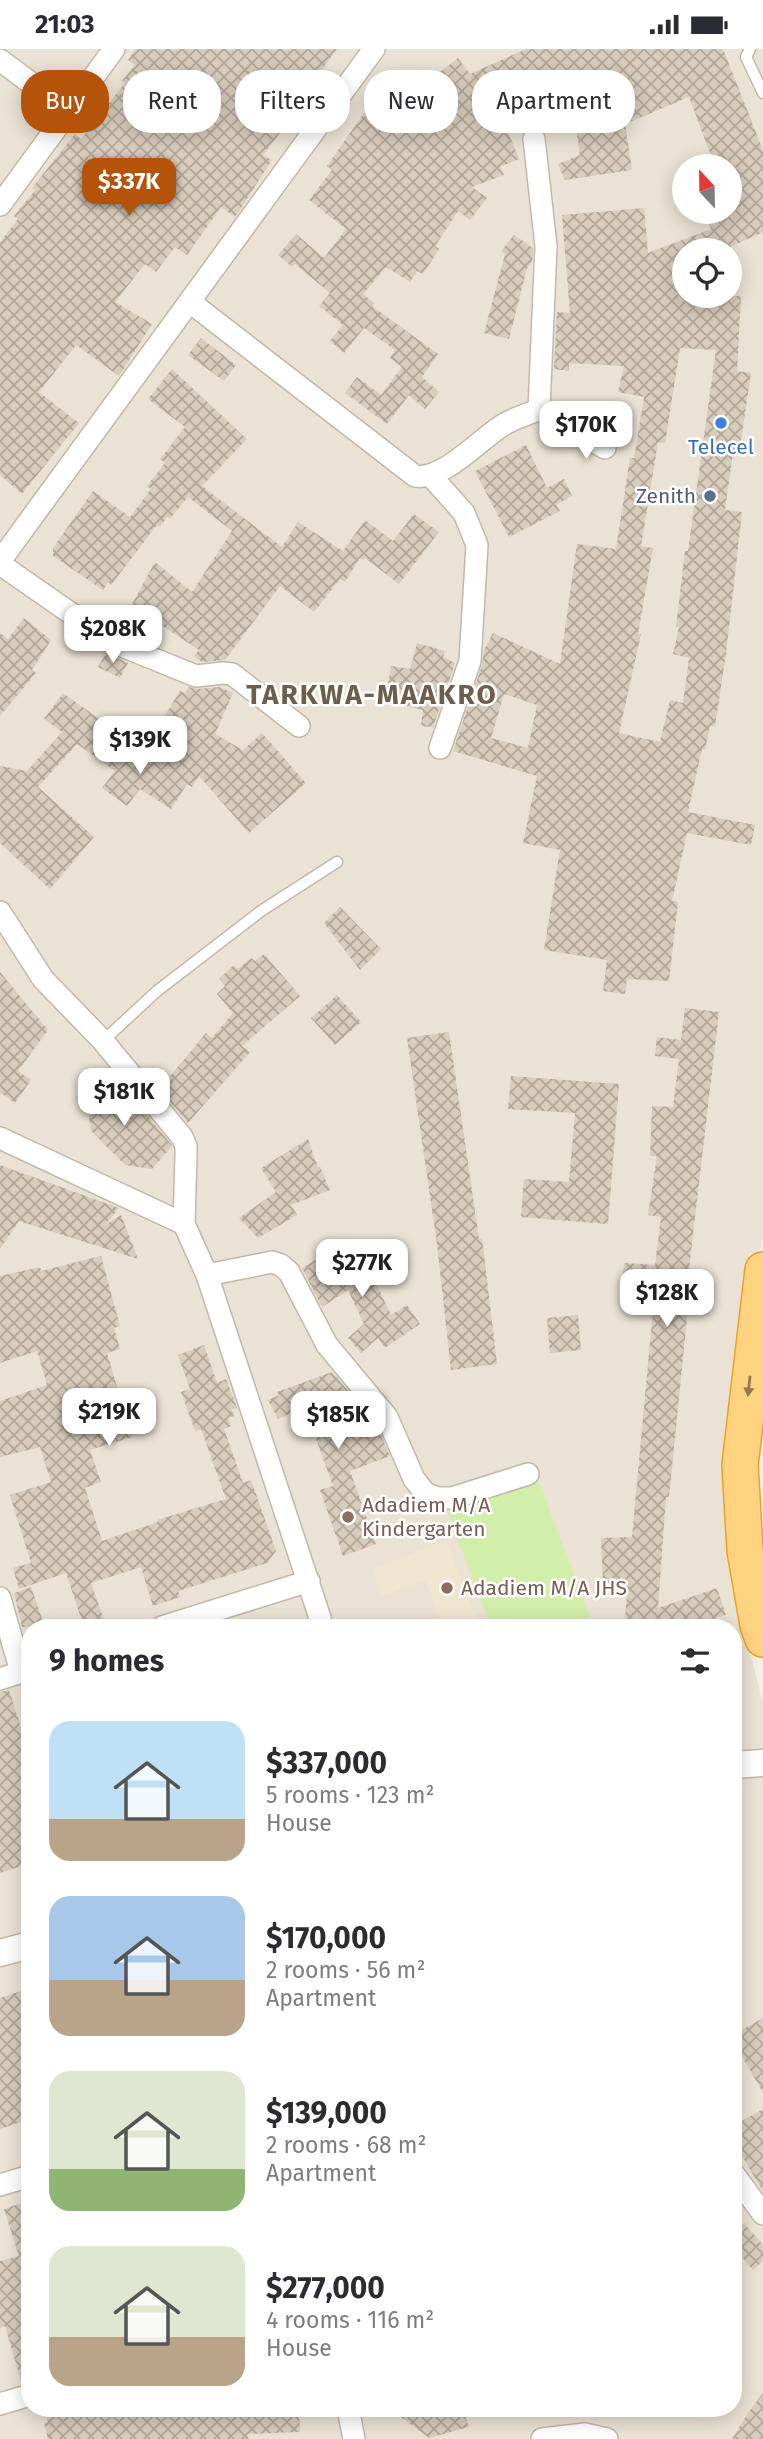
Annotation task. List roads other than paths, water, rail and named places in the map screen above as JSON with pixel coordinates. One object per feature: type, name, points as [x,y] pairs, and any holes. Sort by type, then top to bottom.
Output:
[{"type":"highway","points":[[763,1270],[740,1465],[745,1550],[758,1625],[763,1639]]},
{"type":"street","points":[[98,70],[114,49]]},
{"type":"street","points":[[299,726],[232,674],[196,676],[112,642],[0,563],[374,49]]},
{"type":"street","points":[[0,60],[21,76]]},
{"type":"street","points":[[0,205],[52,133]]},
{"type":"street","points":[[534,139],[546,246],[539,409]]},
{"type":"street","points":[[190,302],[415,477],[431,476],[503,425],[539,409]]},
{"type":"street","points":[[539,409],[605,448]]},
{"type":"street","points":[[431,476],[464,513],[477,545],[470,661],[440,748]]},
{"type":"street","points":[[0,912],[43,979],[103,1041],[186,1146],[184,1224],[208,1275],[321,1619]]},
{"type":"street","points":[[0,1138],[184,1224]]},
{"type":"street","points":[[208,1275],[272,1262],[289,1272],[327,1346],[387,1417],[414,1479],[426,1494],[438,1498],[452,1498],[528,1474]]},
{"type":"street","points":[[188,1619],[309,1581]]},
{"type":"street","points":[[0,1598],[21,1659]]},
{"type":"street","points":[[0,1679],[21,1672]]},
{"type":"street","points":[[742,1764],[763,1763]]},
{"type":"street","points":[[0,1953],[21,1947]]},
{"type":"street","points":[[0,2185],[21,2179]]},
{"type":"street","points":[[742,2185],[763,2214]]},
{"type":"street","points":[[0,2404],[21,2398]]},
{"type":"street","points":[[350,2417],[354,2439]]},
{"type":"street","points":[[541,2439],[585,2434],[607,2439]]},
{"type":"lane","points":[[750,49],[746,57],[763,93]]},
{"type":"lane","points":[[103,1041],[157,991],[261,911],[337,862]]},
{"type":"place","name":"Telecel","points":[[721,423]]},
{"type":"place","name":"Zenith","points":[[710,496]]},
{"type":"place","name":"Adadiem M/A Kindergarten","points":[[348,1517]]},
{"type":"place","name":"Adadiem M/A JHS","points":[[447,1588]]},
{"type":"district","name":"TARKWA-MAAKRO","points":[[372,694]]}]
